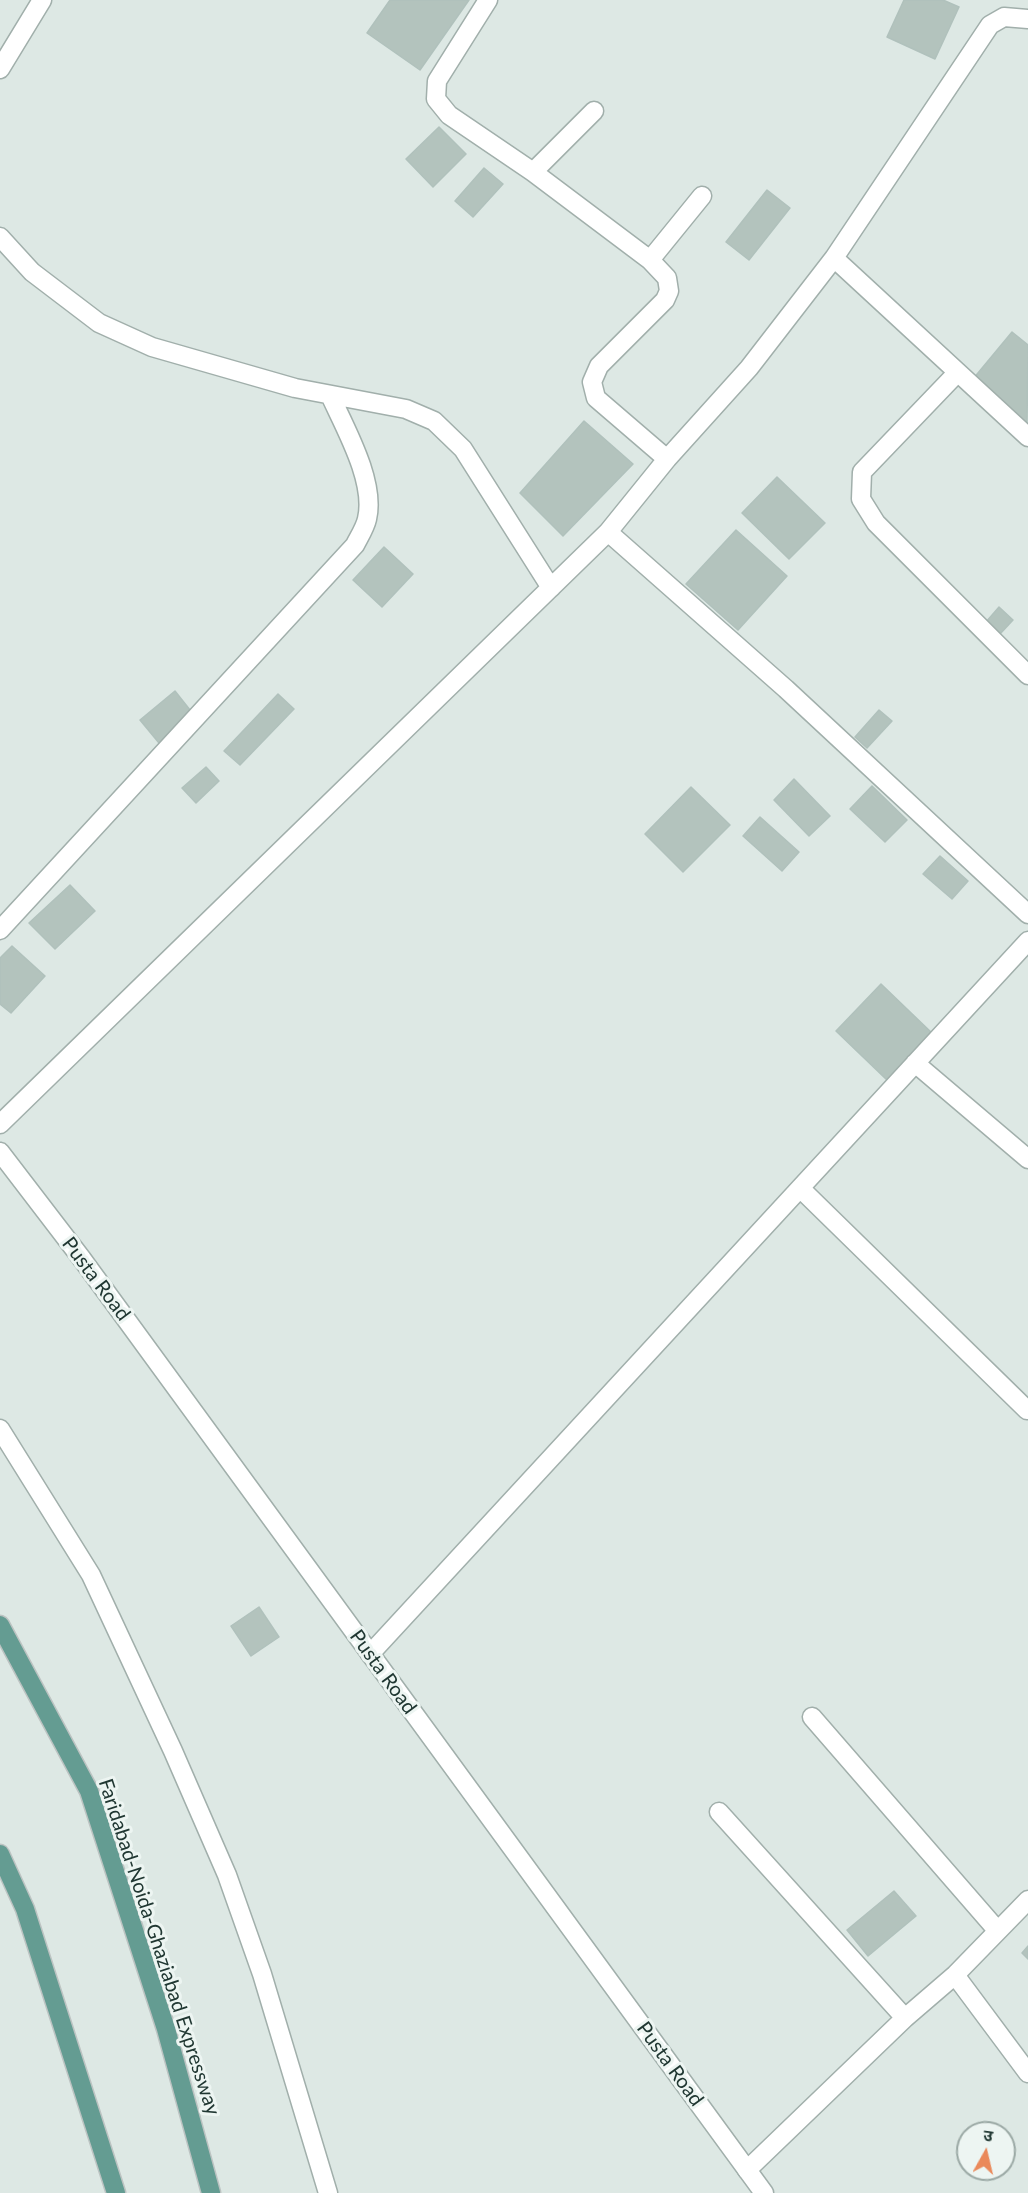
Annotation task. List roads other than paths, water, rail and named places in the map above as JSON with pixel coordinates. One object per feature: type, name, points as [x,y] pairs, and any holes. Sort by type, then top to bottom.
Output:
[{"type":"main road","name":"Faridabad-Noida-Ghaziabad Expressway","points":[[0,1625],[89,1791],[166,2028],[211,2193]]},
{"type":"main road","points":[[0,1854],[25,1910],[116,2193]]},
{"type":"street","points":[[0,69],[42,0]]},
{"type":"street","points":[[488,0],[437,81],[436,99],[449,115],[533,172],[650,260],[667,278],[669,291],[664,300],[599,366],[591,382],[596,398],[667,459]]},
{"type":"street","points":[[0,1124],[608,532],[667,459],[749,369],[834,258],[990,25],[1004,17],[1028,19]]},
{"type":"street","points":[[533,172],[594,111]]},
{"type":"street","points":[[650,260],[702,196]]},
{"type":"street","points":[[0,237],[32,272],[99,323],[152,346],[295,388],[406,409],[434,421],[463,449],[551,588]]},
{"type":"street","points":[[834,258],[1028,436]]},
{"type":"street","points":[[957,373],[862,472],[861,500],[876,523],[1028,675]]},
{"type":"street","points":[[0,930],[355,545],[367,519],[368,495],[356,454],[330,395]]},
{"type":"street","points":[[608,532],[786,689],[1028,914]]},
{"type":"street","points":[[370,1654],[915,1063],[1026,948]]},
{"type":"street","points":[[915,1063],[1028,1159]]},
{"type":"street","name":"Pusta Road","points":[[0,1152],[82,1259],[764,2193]]},
{"type":"street","points":[[800,1188],[1027,1410]]},
{"type":"street","points":[[0,1429],[91,1575],[173,1751],[227,1875],[262,1974],[328,2193]]},
{"type":"street","points":[[812,1717],[997,1930]]},
{"type":"street","points":[[718,1812],[904,2018]]},
{"type":"street","points":[[747,2170],[904,2018],[955,1975],[1028,1900]]},
{"type":"street","points":[[955,1975],[1028,2073]]}]
